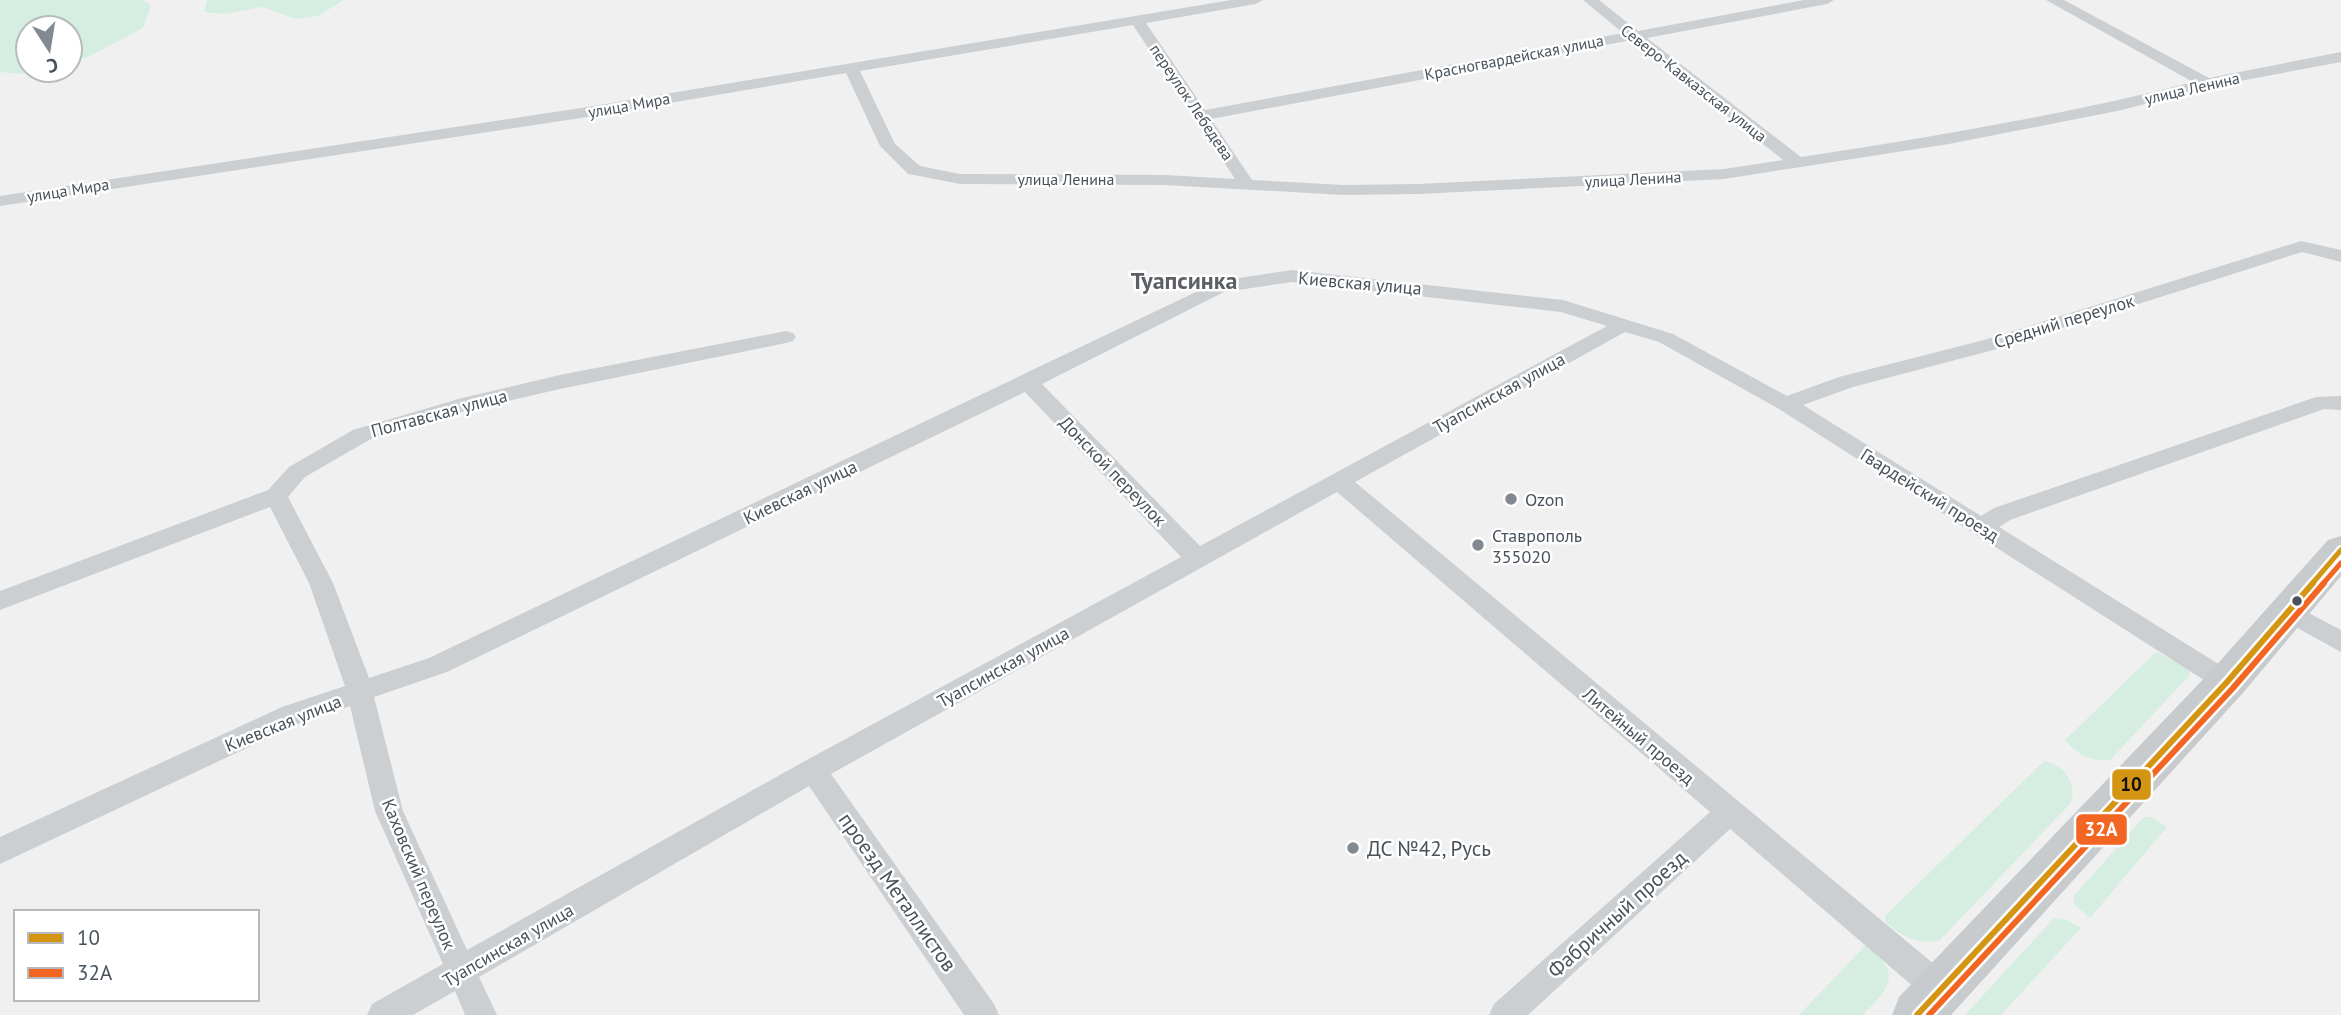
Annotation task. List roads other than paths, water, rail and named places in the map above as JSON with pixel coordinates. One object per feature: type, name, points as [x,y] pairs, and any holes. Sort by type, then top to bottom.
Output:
[{"type":"main road","points":[[1929,1003],[2227,682],[2341,550]]},
{"type":"street","name":"улица Мира","points":[[0,201],[580,113],[1256,0]]},
{"type":"street","name":"Северо-Кавказская улица","points":[[1590,0],[1799,164]]},
{"type":"street","name":"Красногвардейская улица","points":[[1201,116],[1827,0]]},
{"type":"street","points":[[2053,0],[2207,83]]},
{"type":"street","name":"переулок Лебедева","points":[[1137,20],[1247,183]]},
{"type":"street","name":"улица Ленина","points":[[851,67],[888,146],[914,170],[960,179],[1166,180],[1344,190],[1712,175],[1799,164],[1949,139],[2096,110],[2207,83],[2341,57]]},
{"type":"street","name":"Средний переулок","points":[[1786,404],[1846,382],[1990,345],[2301,247],[2341,256]]},
{"type":"street","name":"Киевская улица","points":[[0,851],[291,715],[438,664],[1028,383],[1219,287],[1292,276],[1563,306],[1625,324]]},
{"type":"street","name":"Гвардейский проезд","points":[[1625,324],[1666,338],[1786,404],[2227,682]]},
{"type":"street","name":"Туапсинская улица","points":[[383,1015],[813,770],[1625,324]]},
{"type":"street","name":"Полтавская улица","points":[[0,601],[276,496],[297,472],[361,435],[462,405],[560,382],[786,337]]},
{"type":"street","name":"Донской переулок","points":[[1028,383],[1198,559]]},
{"type":"street","points":[[1982,527],[2002,514],[2323,402],[2341,403]]},
{"type":"street","name":"Литейный проезд","points":[[1339,481],[1729,812],[1929,1003]]},
{"type":"street","name":"Каховский переулок","points":[[276,496],[321,583],[360,692],[389,811],[481,1015]]},
{"type":"street","points":[[2288,611],[2341,642]]},
{"type":"street","name":"проезд Металлистов","points":[[813,770],[983,1015]]},
{"type":"street","name":"Фабричный проезд","points":[[1505,1015],[1729,812]]},
{"type":"place","name":"Ozon","points":[[1511,499]]},
{"type":"place","name":"Ставрополь 355020","points":[[1478,545]]},
{"type":"place","name":"ДС №42, Русь","points":[[1353,848]]},
{"type":"district","name":"Туапсинка","points":[[1184,280]]}]
